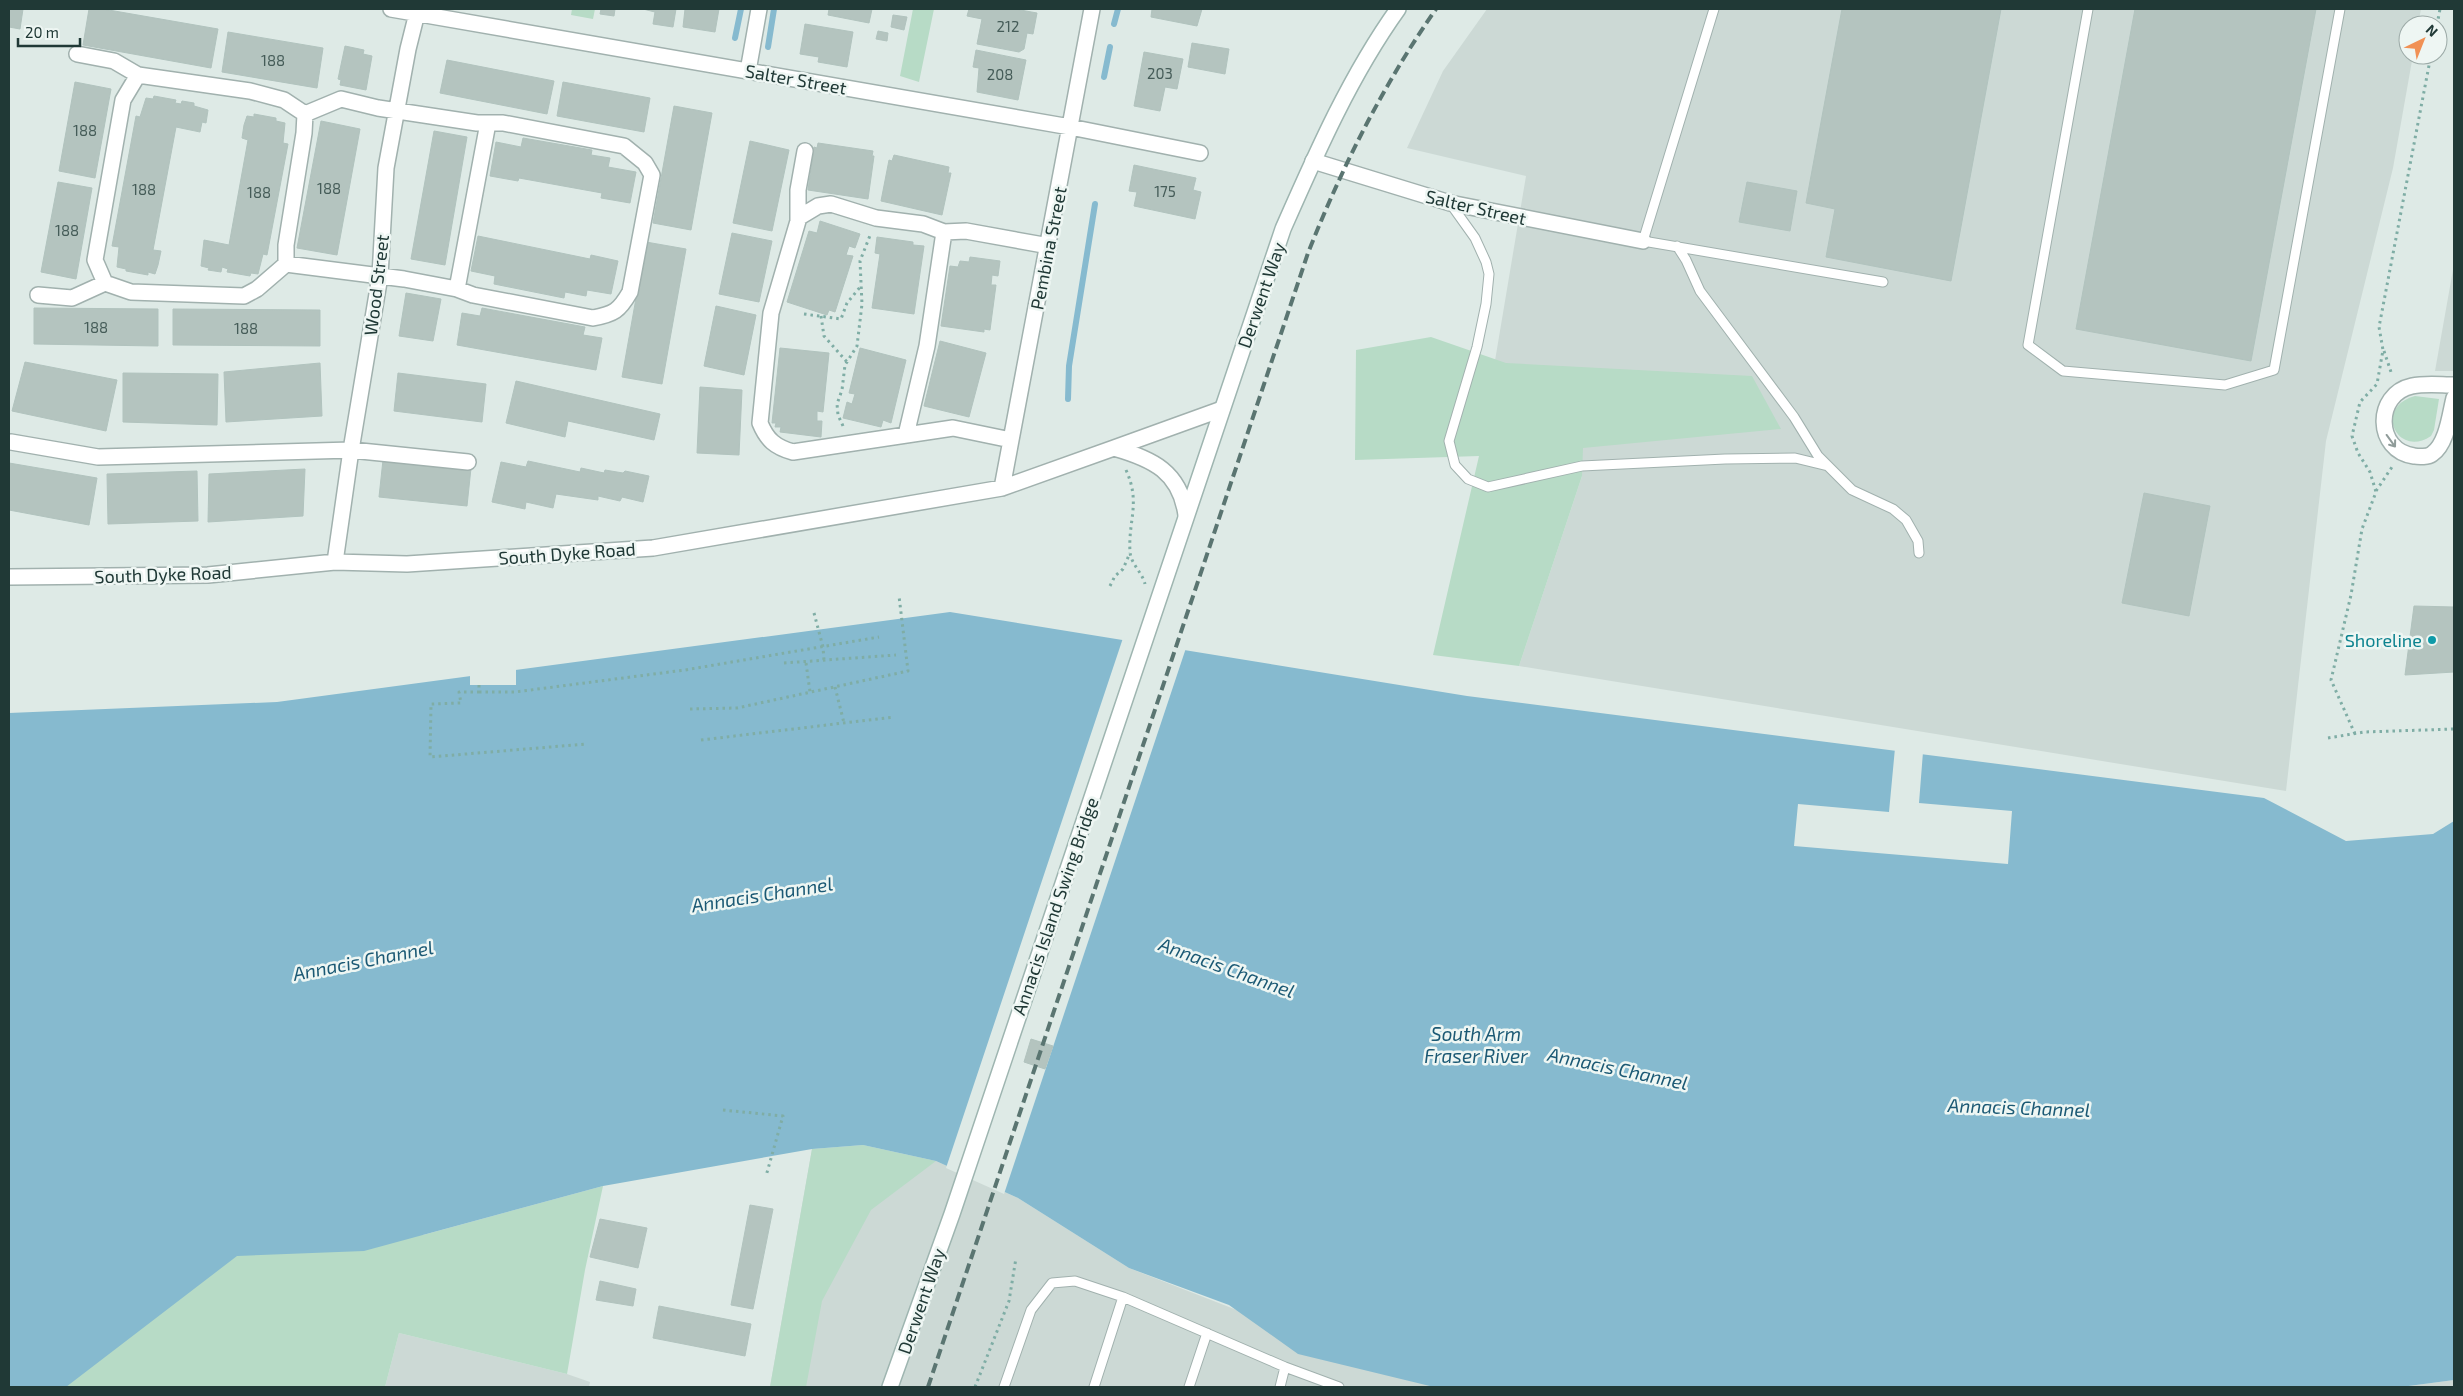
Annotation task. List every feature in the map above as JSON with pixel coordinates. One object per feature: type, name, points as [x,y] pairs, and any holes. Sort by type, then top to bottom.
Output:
[{"type":"street","name":"Salter Street","points":[[392,9],[417,11],[1070,127],[1200,153]]},
{"type":"street","points":[[748,71],[759,9]]},
{"type":"street","name":"Pembina Street","points":[[1002,488],[1049,246],[1092,9]]},
{"type":"street","name":"Derwent Way","points":[[1159,598],[1283,229],[1313,161],[1344,98],[1398,9]]},
{"type":"street","name":"Wood Street","points":[[335,562],[351,450],[380,276],[386,168],[417,11]]},
{"type":"street","points":[[77,54],[114,61],[138,75],[250,91],[284,100],[305,114]]},
{"type":"street","points":[[105,284],[95,260],[123,100],[138,75]]},
{"type":"street","points":[[38,295],[72,298],[105,284],[131,292],[244,296],[257,289],[286,264],[380,276],[457,289],[473,295],[592,318],[608,315],[621,308],[630,292],[652,175],[645,163],[624,146],[503,123],[488,123],[396,111],[340,99],[305,114]]},
{"type":"street","points":[[286,264],[286,245],[304,133],[305,114]]},
{"type":"street","points":[[457,289],[488,123]]},
{"type":"street","points":[[805,151],[798,190],[798,218],[771,313],[760,422],[765,437],[778,447],[793,452],[952,428],[1011,440]]},
{"type":"street","name":"Salter Street","points":[[1313,161],[1450,203],[1642,241]]},
{"type":"street","points":[[798,218],[818,206],[831,204],[875,217],[923,224],[944,232],[966,231],[1049,246]]},
{"type":"street","points":[[906,435],[927,346],[944,232]]},
{"type":"street","points":[[2454,385],[2413,385],[2398,392],[2386,407],[2383,419],[2384,431],[2390,442],[2401,452],[2420,457],[2432,455],[2441,444],[2454,398]]},
{"type":"street","name":"South Dyke Road","points":[[9,577],[208,575],[335,562],[407,564],[654,548],[1002,488],[1222,409]]},
{"type":"street","points":[[11,442],[98,458],[351,450],[468,462]]},
{"type":"street","points":[[1114,448],[1145,458],[1166,472],[1178,486],[1184,499],[1186,516]]},
{"type":"street","name":"Annacis Island Swing Bridge","points":[[952,1214],[1159,598]]},
{"type":"street","name":"Derwent Way","points":[[890,1387],[952,1214]]},
{"type":"lane","points":[[1714,9],[1642,241],[1883,282]]},
{"type":"lane","points":[[2088,9],[2028,345],[2063,371],[2225,385],[2274,370],[2340,9]]},
{"type":"lane","points":[[1450,203],[1475,238],[1486,262],[1488,274],[1486,304],[1477,347],[1448,441],[1455,465],[1468,479],[1488,487],[1582,466],[1725,459],[1795,458],[1828,466]]},
{"type":"lane","points":[[1677,246],[1686,260],[1700,291],[1794,417],[1818,456],[1852,490],[1893,510],[1906,520],[1918,541],[1919,553]]},
{"type":"lane","points":[[1004,1387],[1030,1310],[1052,1283],[1075,1281],[1123,1297],[1285,1367],[1339,1387]]},
{"type":"lane","points":[[1094,1387],[1123,1297]]},
{"type":"lane","points":[[1189,1387],[1206,1334]]},
{"type":"lane","points":[[1280,1387],[1285,1367]]},
{"type":"path","points":[[848,444],[838,414],[837,404],[847,362],[857,346],[862,304],[860,261],[875,217]]},
{"type":"path","points":[[804,314],[842,319],[847,302],[861,286]]},
{"type":"path","points":[[821,316],[824,336],[847,362]]},
{"type":"path","points":[[2383,350],[2398,392]]},
{"type":"path","points":[[2376,492],[2401,452]]},
{"type":"path","points":[[1110,586],[1115,576],[1123,569],[1130,552],[1134,510],[1133,491],[1123,464]]},
{"type":"path","points":[[1130,552],[1144,579]]},
{"type":"path","points":[[690,709],[737,708],[908,671],[899,596]]},
{"type":"path","points":[[814,613],[823,647],[824,660]]},
{"type":"path","points":[[586,744],[430,757],[431,704],[461,703],[459,692],[515,692],[600,682],[879,637]]},
{"type":"path","points":[[784,663],[896,655]]},
{"type":"path","points":[[806,662],[810,692]]},
{"type":"path","points":[[478,692],[479,685]]},
{"type":"path","points":[[834,687],[844,724]]},
{"type":"path","points":[[701,740],[894,717]]},
{"type":"path","points":[[2328,738],[2364,732],[2454,729]]},
{"type":"path","points":[[723,1110],[783,1116],[766,1176]]},
{"type":"path","points":[[976,1387],[1009,1300],[1016,1258]]},
{"type":"shaded area","points":[[1487,9],[2421,9],[2420,15],[2398,15],[2398,65],[2411,65],[2393,168],[2326,441],[2286,791],[1519,666],[1582,476],[1479,456],[1526,176],[1407,148],[1443,71]]},
{"type":"shaded area","points":[[2454,264],[2454,371],[2435,371]]},
{"type":"shaded area","points":[[812,1149],[936,1161],[1018,1198],[1129,1268],[1434,1387],[770,1387]]},
{"type":"shaded area","points":[[399,1333],[567,1374],[590,1382],[589,1387],[385,1387]]},
{"type":"shaded area","points":[[2454,1380],[2454,1387],[2401,1387]]},
{"type":"green space","points":[[572,9],[595,9],[593,19],[571,15]]},
{"type":"green space","points":[[913,9],[934,9],[919,82],[900,76]]},
{"type":"green space","points":[[1431,337],[1506,363],[1752,376],[1781,429],[1583,448],[1582,476],[1519,666],[1433,655],[1479,456],[1355,460],[1356,350]]},
{"type":"green space","points":[[2415,396],[2439,399],[2434,430],[2431,436],[2419,441],[2408,441],[2394,429],[2393,420],[2395,410],[2402,402]]},
{"type":"green space","points":[[863,1145],[936,1161],[871,1210],[822,1301],[806,1387],[770,1387],[812,1149]]},
{"type":"green space","points":[[603,1186],[585,1270],[567,1374],[399,1333],[385,1387],[9,1387],[9,1243],[423,1235]]},
{"type":"water","name":"South Arm Fraser River","points":[[950,612],[1467,696],[2264,798],[2346,841],[2433,834],[2454,821],[2454,1380],[2401,1387],[1434,1387],[1298,1354],[1229,1305],[1129,1268],[1018,1198],[936,1161],[863,1145],[812,1149],[603,1186],[364,1251],[237,1256],[66,1387],[9,1387],[9,713],[277,702]]},
{"type":"pier","points":[[1123,638],[1186,648],[1004,1194],[946,1168]]},
{"type":"pier","points":[[516,667],[516,685],[470,685],[470,674]]},
{"type":"pier","points":[[1895,748],[1923,752],[1919,803],[2012,811],[2008,864],[1794,846],[1798,804],[1889,812]]},
{"type":"building","points":[[9,9],[23,9],[20,29],[9,27]]},
{"type":"building","points":[[89,9],[103,9],[218,29],[211,68],[83,45]]},
{"type":"building","points":[[601,9],[615,9],[614,16],[600,14]]},
{"type":"building","points":[[643,9],[676,9],[673,27],[653,24],[655,12]]},
{"type":"building","points":[[685,9],[719,9],[715,32],[683,27]]},
{"type":"building","points":[[829,9],[872,9],[869,23],[828,15]]},
{"type":"building","points":[[969,9],[1015,9],[1037,13],[1033,34],[1027,33],[1024,49],[1019,52],[977,44],[982,19],[967,16]]},
{"type":"building","points":[[1152,9],[1202,9],[1197,26],[1151,17]]},
{"type":"building","points":[[1842,9],[2001,9],[1951,281],[1826,257],[1835,209],[1806,203]]},
{"type":"building","points":[[2135,9],[2316,9],[2251,361],[2076,329]]},
{"type":"building","points":[[893,15],[907,17],[904,30],[891,27]]},
{"type":"building","points":[[805,24],[853,32],[847,67],[818,62],[819,57],[800,54]]},
{"type":"building","points":[[878,31],[888,33],[887,41],[876,39]]},
{"type":"building","points":[[228,32],[323,48],[317,88],[222,72]]},
{"type":"building","points":[[1192,43],[1229,49],[1225,74],[1188,67]]},
{"type":"building","points":[[345,46],[364,50],[363,54],[372,56],[366,90],[340,85],[341,80],[338,79]]},
{"type":"building","points":[[976,50],[1026,60],[1018,100],[977,92],[979,68],[973,67]]},
{"type":"building","points":[[1144,52],[1183,59],[1177,89],[1165,87],[1160,111],[1134,106]]},
{"type":"building","points":[[447,60],[554,81],[547,114],[440,93]]},
{"type":"building","points":[[75,82],[111,89],[95,178],[59,171]]},
{"type":"building","points":[[563,82],[650,98],[644,132],[557,116]]},
{"type":"building","points":[[154,96],[176,100],[175,103],[181,104],[182,101],[194,103],[194,106],[208,110],[206,123],[202,122],[200,132],[176,127],[153,250],[161,251],[155,274],[148,272],[148,275],[126,271],[126,269],[117,267],[119,247],[112,246],[136,116],[140,117],[146,98],[153,99]]},
{"type":"building","points":[[674,106],[712,113],[691,230],[653,223]]},
{"type":"building","points":[[254,114],[276,118],[276,121],[285,123],[283,143],[288,144],[267,255],[263,254],[258,274],[251,273],[250,276],[227,272],[228,269],[222,267],[221,272],[208,270],[209,268],[201,266],[204,240],[229,245],[248,140],[242,138],[244,125],[247,116],[254,117]]},
{"type":"building","points":[[321,121],[360,129],[337,255],[297,248]]},
{"type":"building","points":[[434,131],[467,137],[445,265],[411,259]]},
{"type":"building","points":[[523,138],[592,150],[591,155],[610,158],[608,167],[636,172],[630,203],[601,198],[602,193],[519,178],[518,181],[490,176],[496,142],[521,147]]},
{"type":"building","points":[[750,141],[789,150],[772,231],[733,223]]},
{"type":"building","points":[[818,143],[873,151],[872,156],[874,156],[868,199],[808,190],[814,147],[817,148]]},
{"type":"building","points":[[894,155],[949,167],[948,173],[951,173],[942,215],[881,201],[889,160],[892,161]]},
{"type":"building","points":[[1134,165],[1196,178],[1193,190],[1201,192],[1195,219],[1134,206],[1137,192],[1129,191]]},
{"type":"building","points":[[58,182],[92,188],[76,279],[41,272]]},
{"type":"building","points":[[1747,182],[1797,191],[1790,231],[1739,222]]},
{"type":"building","points":[[820,221],[860,234],[855,248],[849,246],[846,255],[853,256],[835,312],[829,310],[827,315],[787,302],[809,231],[817,233]]},
{"type":"building","points":[[732,233],[772,241],[759,302],[719,294]]},
{"type":"building","points":[[478,236],[590,259],[591,255],[618,261],[611,294],[587,290],[586,296],[565,292],[564,298],[494,284],[495,276],[471,271]]},
{"type":"building","points":[[877,237],[913,242],[913,245],[924,246],[914,314],[872,308],[880,254],[875,253]]},
{"type":"building","points":[[646,242],[686,249],[662,384],[622,377]]},
{"type":"building","points":[[970,257],[1000,261],[998,276],[992,275],[991,285],[996,285],[990,330],[984,329],[984,332],[941,326],[950,266],[958,267],[960,261],[969,262]]},
{"type":"building","points":[[406,293],[441,299],[433,341],[399,336]]},
{"type":"building","points":[[716,306],[756,315],[744,375],[704,366]]},
{"type":"building","points":[[34,308],[158,309],[158,346],[34,344]]},
{"type":"building","points":[[482,308],[585,327],[583,335],[602,338],[596,370],[457,345],[462,313],[480,316]]},
{"type":"building","points":[[173,309],[320,310],[320,346],[173,345]]},
{"type":"building","points":[[940,341],[986,353],[969,417],[924,406]]},
{"type":"building","points":[[780,348],[829,353],[823,412],[817,411],[817,421],[822,421],[821,437],[780,432],[781,427],[775,427],[776,423],[772,423]]},
{"type":"building","points":[[860,348],[906,360],[891,423],[883,420],[881,427],[843,418],[847,402],[852,404],[855,394],[849,393]]},
{"type":"building","points":[[25,362],[117,380],[106,431],[12,411]]},
{"type":"building","points":[[320,363],[322,416],[226,422],[224,372]]},
{"type":"building","points":[[123,373],[218,374],[217,425],[123,422]]},
{"type":"building","points":[[398,373],[486,384],[482,422],[394,411]]},
{"type":"building","points":[[516,381],[660,414],[654,440],[568,421],[565,437],[506,423]]},
{"type":"building","points":[[700,387],[742,390],[739,455],[697,453]]},
{"type":"building","points":[[383,460],[471,468],[467,506],[379,497]]},
{"type":"building","points":[[528,461],[580,472],[581,468],[604,473],[605,470],[623,473],[625,471],[649,476],[643,502],[622,497],[620,501],[598,496],[598,500],[556,494],[553,508],[526,502],[525,509],[492,502],[501,462],[526,467]]},
{"type":"building","points":[[9,463],[97,478],[89,525],[9,510]]},
{"type":"building","points":[[305,469],[303,516],[208,522],[209,474]]},
{"type":"building","points":[[197,471],[198,521],[108,524],[107,474]]},
{"type":"building","points":[[2144,493],[2210,506],[2189,616],[2122,603]]},
{"type":"building","name":"Shoreline","points":[[2414,606],[2454,607],[2454,672],[2405,675]]},
{"type":"building","points":[[1031,1039],[1053,1046],[1045,1069],[1024,1062]]},
{"type":"building","points":[[750,1205],[773,1209],[753,1309],[731,1305]]},
{"type":"building","points":[[600,1219],[647,1228],[638,1268],[590,1257]]},
{"type":"building","points":[[600,1281],[636,1289],[633,1306],[596,1300]]},
{"type":"building","points":[[659,1306],[751,1324],[745,1356],[653,1338]]},
{"type":"waterway","points":[[735,38],[741,9]]},
{"type":"waterway","points":[[768,47],[774,9]]},
{"type":"waterway","points":[[1114,24],[1118,9]]},
{"type":"waterway","points":[[1104,77],[1110,47]]},
{"type":"waterway","points":[[1068,399],[1069,366],[1095,204]]},
{"type":"railway","points":[[928,1387],[1308,253],[1349,158],[1365,127],[1398,67],[1436,9]]},
{"type":"place","name":"Shoreline","points":[[2432,640]]},
{"type":"water label","name":"Annacis Channel","points":[[762,894]]},
{"type":"water label","name":"Annacis Channel","points":[[363,960]]},
{"type":"water label","name":"Annacis Channel","points":[[1227,967]]},
{"type":"water label","name":"Annacis Channel","points":[[1618,1068]]},
{"type":"water label","name":"Annacis Channel","points":[[2019,1107]]}]
